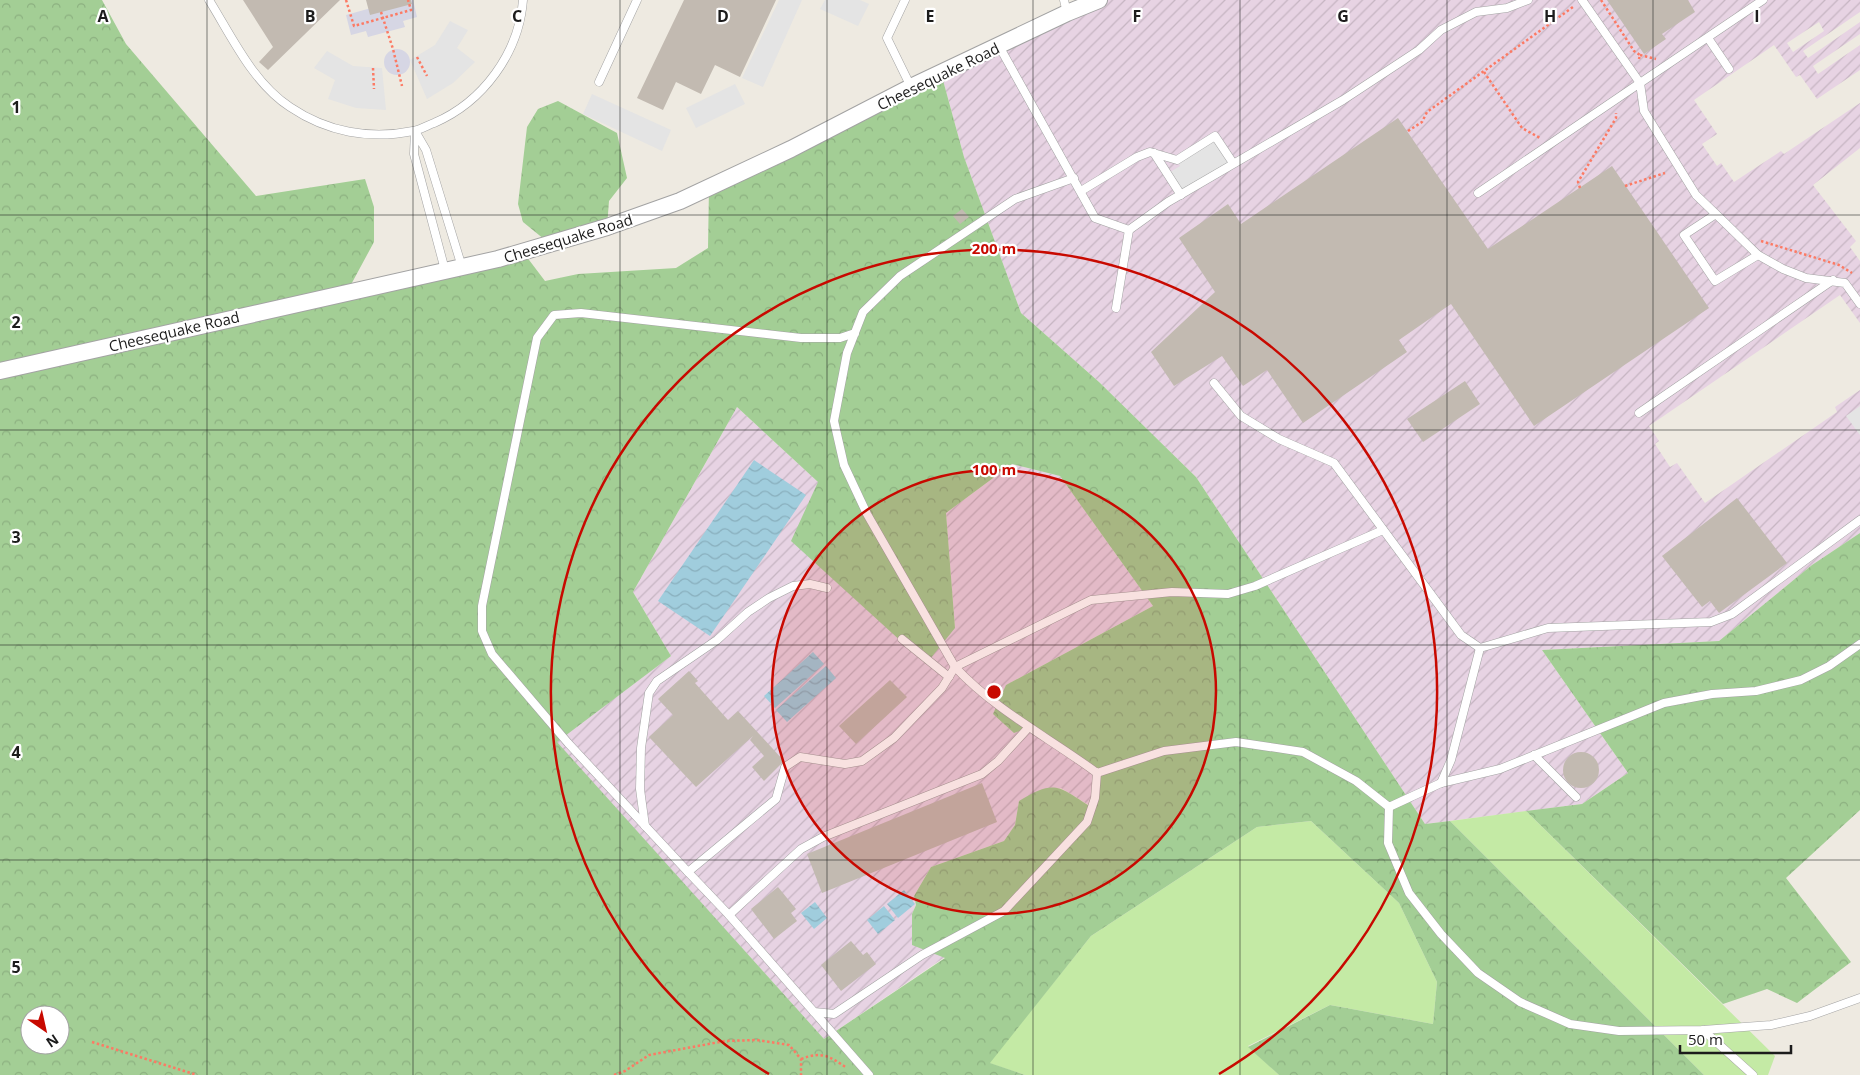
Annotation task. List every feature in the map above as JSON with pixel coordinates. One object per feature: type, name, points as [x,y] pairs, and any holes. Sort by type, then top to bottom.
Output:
[{"type":"street","name":"Cheesequake Road","points":[[0,371],[498,259],[607,227],[680,201],[791,149],[911,87],[999,46],[1066,6],[1099,0]]},
{"type":"lane","points":[[208,0],[256,74],[278,99],[328,127],[364,134],[415,131],[442,119],[480,92],[500,66],[517,32],[523,0]]},
{"type":"lane","points":[[599,82],[636,0]]},
{"type":"lane","points":[[905,0],[887,38],[911,87]]},
{"type":"lane","points":[[1116,308],[1129,230],[1233,163],[1343,100],[1419,50],[1441,30],[1476,12],[1507,8],[1528,0]]},
{"type":"lane","points":[[1582,0],[1640,83],[1644,111],[1696,195],[1758,255],[1783,269],[1806,278],[1845,283],[1860,304]]},
{"type":"lane","points":[[1478,193],[1763,0]]},
{"type":"lane","points":[[1708,38],[1729,69]]},
{"type":"lane","points":[[999,46],[1095,218],[1129,230]]},
{"type":"lane","points":[[415,131],[426,150],[462,267]]},
{"type":"lane","points":[[415,131],[414,154],[445,270]]},
{"type":"lane","points":[[1081,191],[1137,157],[1150,152],[1177,160],[1214,136],[1233,163]]},
{"type":"lane","points":[[1154,154],[1181,195]]},
{"type":"lane","points":[[419,177],[434,174]]},
{"type":"lane","points":[[1074,178],[1015,199],[900,276],[863,312],[847,353],[834,421],[844,465],[867,514],[956,667],[969,682],[1028,728],[1097,773]]},
{"type":"lane","points":[[1716,214],[1684,235],[1715,281],[1758,255]]},
{"type":"lane","points":[[1638,414],[1833,280]]},
{"type":"lane","points":[[855,333],[840,338],[801,338],[581,313],[554,315],[537,338],[482,606],[482,631],[492,654],[568,743],[729,915],[869,1075]]},
{"type":"lane","points":[[1214,384],[1241,416],[1278,440],[1334,463],[1461,635],[1480,648]]},
{"type":"lane","points":[[1480,648],[1548,628],[1711,622],[1732,614],[1860,520]]},
{"type":"lane","points":[[688,872],[776,799],[785,767],[800,757],[845,764],[862,761],[894,738],[942,688],[956,667],[1091,600],[1172,592],[1228,594],[1255,586],[1383,530]]},
{"type":"lane","points":[[645,826],[640,789],[641,748],[649,693],[657,681],[717,640],[748,612],[769,598],[793,586],[810,584],[827,588]]},
{"type":"lane","points":[[902,639],[949,677]]},
{"type":"lane","points":[[1389,807],[1441,783],[1500,769],[1664,703],[1712,694],[1756,691],[1801,680],[1829,666],[1860,644]]},
{"type":"lane","points":[[1441,783],[1451,760],[1480,648]]},
{"type":"lane","points":[[729,915],[800,849],[823,837],[982,774],[1028,728]]},
{"type":"lane","points":[[1097,773],[1164,751],[1236,742],[1303,752],[1356,781],[1389,807]]},
{"type":"lane","points":[[1534,755],[1576,797]]},
{"type":"lane","points":[[814,1012],[834,1014],[922,955],[1004,910],[1087,822],[1095,798],[1097,773]]},
{"type":"lane","points":[[1389,807],[1388,842],[1409,893],[1441,934],[1478,973],[1520,1002],[1570,1024],[1618,1031],[1703,1030],[1771,1025],[1810,1016],[1860,998]]},
{"type":"lane","points":[[1703,1030],[1753,1075]]},
{"type":"path","points":[[346,0],[354,26],[411,10],[408,0]]},
{"type":"path","points":[[1601,0],[1634,51],[1640,55],[1639,59]]},
{"type":"path","points":[[1408,131],[1422,122],[1427,112],[1574,6],[1578,11]]},
{"type":"path","points":[[380,12],[393,49],[402,86]]},
{"type":"path","points":[[417,57],[427,76]]},
{"type":"path","points":[[374,68],[374,90]]},
{"type":"path","points":[[1484,72],[1522,128],[1538,139],[1543,137]]},
{"type":"path","points":[[1580,188],[1578,182],[1616,118],[1616,113]]},
{"type":"path","points":[[1625,186],[1665,173]]},
{"type":"path","points":[[1742,240],[1768,243],[1839,265],[1848,270],[1857,279]]},
{"type":"path","points":[[614,1075],[625,1071],[648,1055],[725,1041],[757,1040],[789,1045],[801,1059],[801,1075]]},
{"type":"path","points":[[92,1042],[197,1075]]},
{"type":"path","points":[[801,1059],[814,1054],[828,1056],[850,1070]]},
{"type":"shaded area","points":[[400,0],[413,0],[417,17],[403,21],[405,27],[368,37],[366,31],[351,35],[346,15]]},
{"type":"shaded area","points":[[779,0],[802,0],[763,87],[742,78]]},
{"type":"shaded area","points":[[825,0],[860,0],[869,4],[858,26],[820,9]]},
{"type":"shaded area","points":[[1099,0],[1860,0],[1860,12],[1803,51],[1808,58],[1860,22],[1860,34],[1813,66],[1818,74],[1860,45],[1860,70],[1817,99],[1800,75],[1796,77],[1774,45],[1694,100],[1717,134],[1702,144],[1717,166],[1721,163],[1734,182],[1781,151],[1784,154],[1860,103],[1860,148],[1813,185],[1856,241],[1850,247],[1860,261],[1860,323],[1840,295],[1649,426],[1659,441],[1655,444],[1670,467],[1677,463],[1705,503],[1837,412],[1835,407],[1860,390],[1860,533],[1812,565],[1719,641],[1542,650],[1628,773],[1582,804],[1425,824],[1196,477],[1099,382],[1021,313],[964,157],[941,73]],"holes":[[[1819,22],[1824,31],[1793,52],[1787,43]]]},
{"type":"shaded area","points":[[450,21],[468,30],[457,48],[475,62],[453,83],[427,99],[410,60],[435,45]]},
{"type":"shaded area","points":[[397,49],[407,52],[410,62],[407,72],[397,75],[387,72],[384,62],[387,52]]},
{"type":"shaded area","points":[[327,51],[353,66],[382,68],[386,110],[356,108],[328,99],[335,80],[314,68]]},
{"type":"shaded area","points":[[735,84],[745,104],[696,128],[686,108]]},
{"type":"shaded area","points":[[592,94],[671,130],[662,151],[583,114]]},
{"type":"shaded area","points":[[1215,136],[1233,163],[1181,195],[1167,174],[1180,166],[1177,160]]},
{"type":"shaded area","points":[[1860,406],[1860,435],[1846,416]]},
{"type":"shaded area","points":[[737,407],[818,482],[955,628],[946,513],[1012,464],[1060,476],[1153,606],[1006,685],[1028,728],[1097,773],[1092,807],[1061,788],[1019,801],[1015,825],[1004,841],[931,867],[914,896],[916,905],[912,914],[945,957],[824,1039],[556,742],[671,656],[633,592]]},
{"type":"green space","points":[[0,0],[102,0],[126,44],[256,196],[365,179],[374,207],[374,242],[347,292],[523,252],[545,281],[578,274],[676,268],[708,248],[709,187],[941,73],[964,157],[1021,313],[1099,382],[1196,477],[1425,824],[1450,821],[1704,1075],[1279,1075],[1248,1047],[1330,1005],[1433,1024],[1437,982],[1399,903],[1311,821],[1257,827],[1091,936],[990,1063],[1025,1075],[0,1075]],"holes":[[[737,407],[818,482],[791,541],[926,664],[955,628],[946,513],[1012,464],[1060,476],[1153,606],[1006,685],[993,714],[1014,733],[1028,728],[1097,773],[1091,807],[1063,790],[1056,788],[1041,790],[1019,801],[1015,825],[1004,841],[931,867],[914,896],[916,905],[912,914],[912,945],[945,958],[824,1039],[557,742],[671,656],[633,592]]]},
{"type":"green space","points":[[558,101],[617,133],[627,178],[609,201],[607,227],[550,244],[523,222],[518,204],[527,127],[538,109]]},
{"type":"green space","points":[[1860,533],[1860,810],[1786,878],[1851,962],[1797,1003],[1767,989],[1723,1004],[1526,811],[1582,804],[1628,773],[1542,650],[1719,641],[1812,565]]},
{"type":"green space","points":[[1526,811],[1775,1056],[1768,1075],[1704,1075],[1450,821]]},
{"type":"green space","points":[[1311,821],[1399,903],[1437,982],[1433,1024],[1330,1005],[1248,1046],[1279,1075],[1025,1075],[989,1063],[1091,936],[1257,827]]},
{"type":"water","points":[[754,460],[806,495],[710,636],[658,601]]},
{"type":"water","points":[[813,652],[824,664],[775,708],[764,696]]},
{"type":"water","points":[[826,666],[836,678],[787,722],[776,710]]},
{"type":"water","points":[[904,890],[915,904],[898,918],[887,904]]},
{"type":"water","points":[[815,902],[827,918],[814,929],[801,913]]},
{"type":"water","points":[[884,906],[895,920],[878,934],[867,920]]},
{"type":"building","points":[[243,0],[340,0],[268,70],[259,62],[273,47]]},
{"type":"building","points":[[366,0],[411,0],[412,4],[370,15]]},
{"type":"building","points":[[684,0],[776,0],[740,77],[715,65],[701,94],[676,82],[663,110],[637,98]]},
{"type":"building","points":[[1607,0],[1688,0],[1695,12],[1662,34],[1666,39],[1644,54]]},
{"type":"building","points":[[1398,118],[1488,249],[1612,166],[1709,308],[1534,426],[1451,304],[1399,340],[1407,352],[1303,423],[1267,370],[1243,386],[1222,356],[1174,386],[1151,352],[1215,292],[1179,238],[1228,204],[1241,224]]},
{"type":"building","points":[[962,209],[969,217],[960,224],[953,216]]},
{"type":"building","points":[[1465,381],[1480,404],[1423,442],[1407,419]]},
{"type":"building","points":[[1737,498],[1787,563],[1719,613],[1710,601],[1702,607],[1662,556]]},
{"type":"building","points":[[689,671],[698,681],[695,683],[728,720],[738,711],[784,761],[764,781],[752,767],[764,756],[750,740],[753,736],[696,787],[649,737],[673,715],[658,699]]},
{"type":"building","points":[[890,680],[907,697],[856,744],[839,726]]},
{"type":"building","points":[[1581,752],[1594,757],[1599,770],[1594,783],[1581,788],[1568,783],[1563,770],[1568,757]]},
{"type":"building","points":[[982,783],[997,822],[822,893],[807,854]]},
{"type":"building","points":[[778,887],[796,909],[791,913],[797,921],[774,939],[751,909]]},
{"type":"building","points":[[851,941],[863,955],[867,952],[876,964],[841,991],[821,965]]}]
